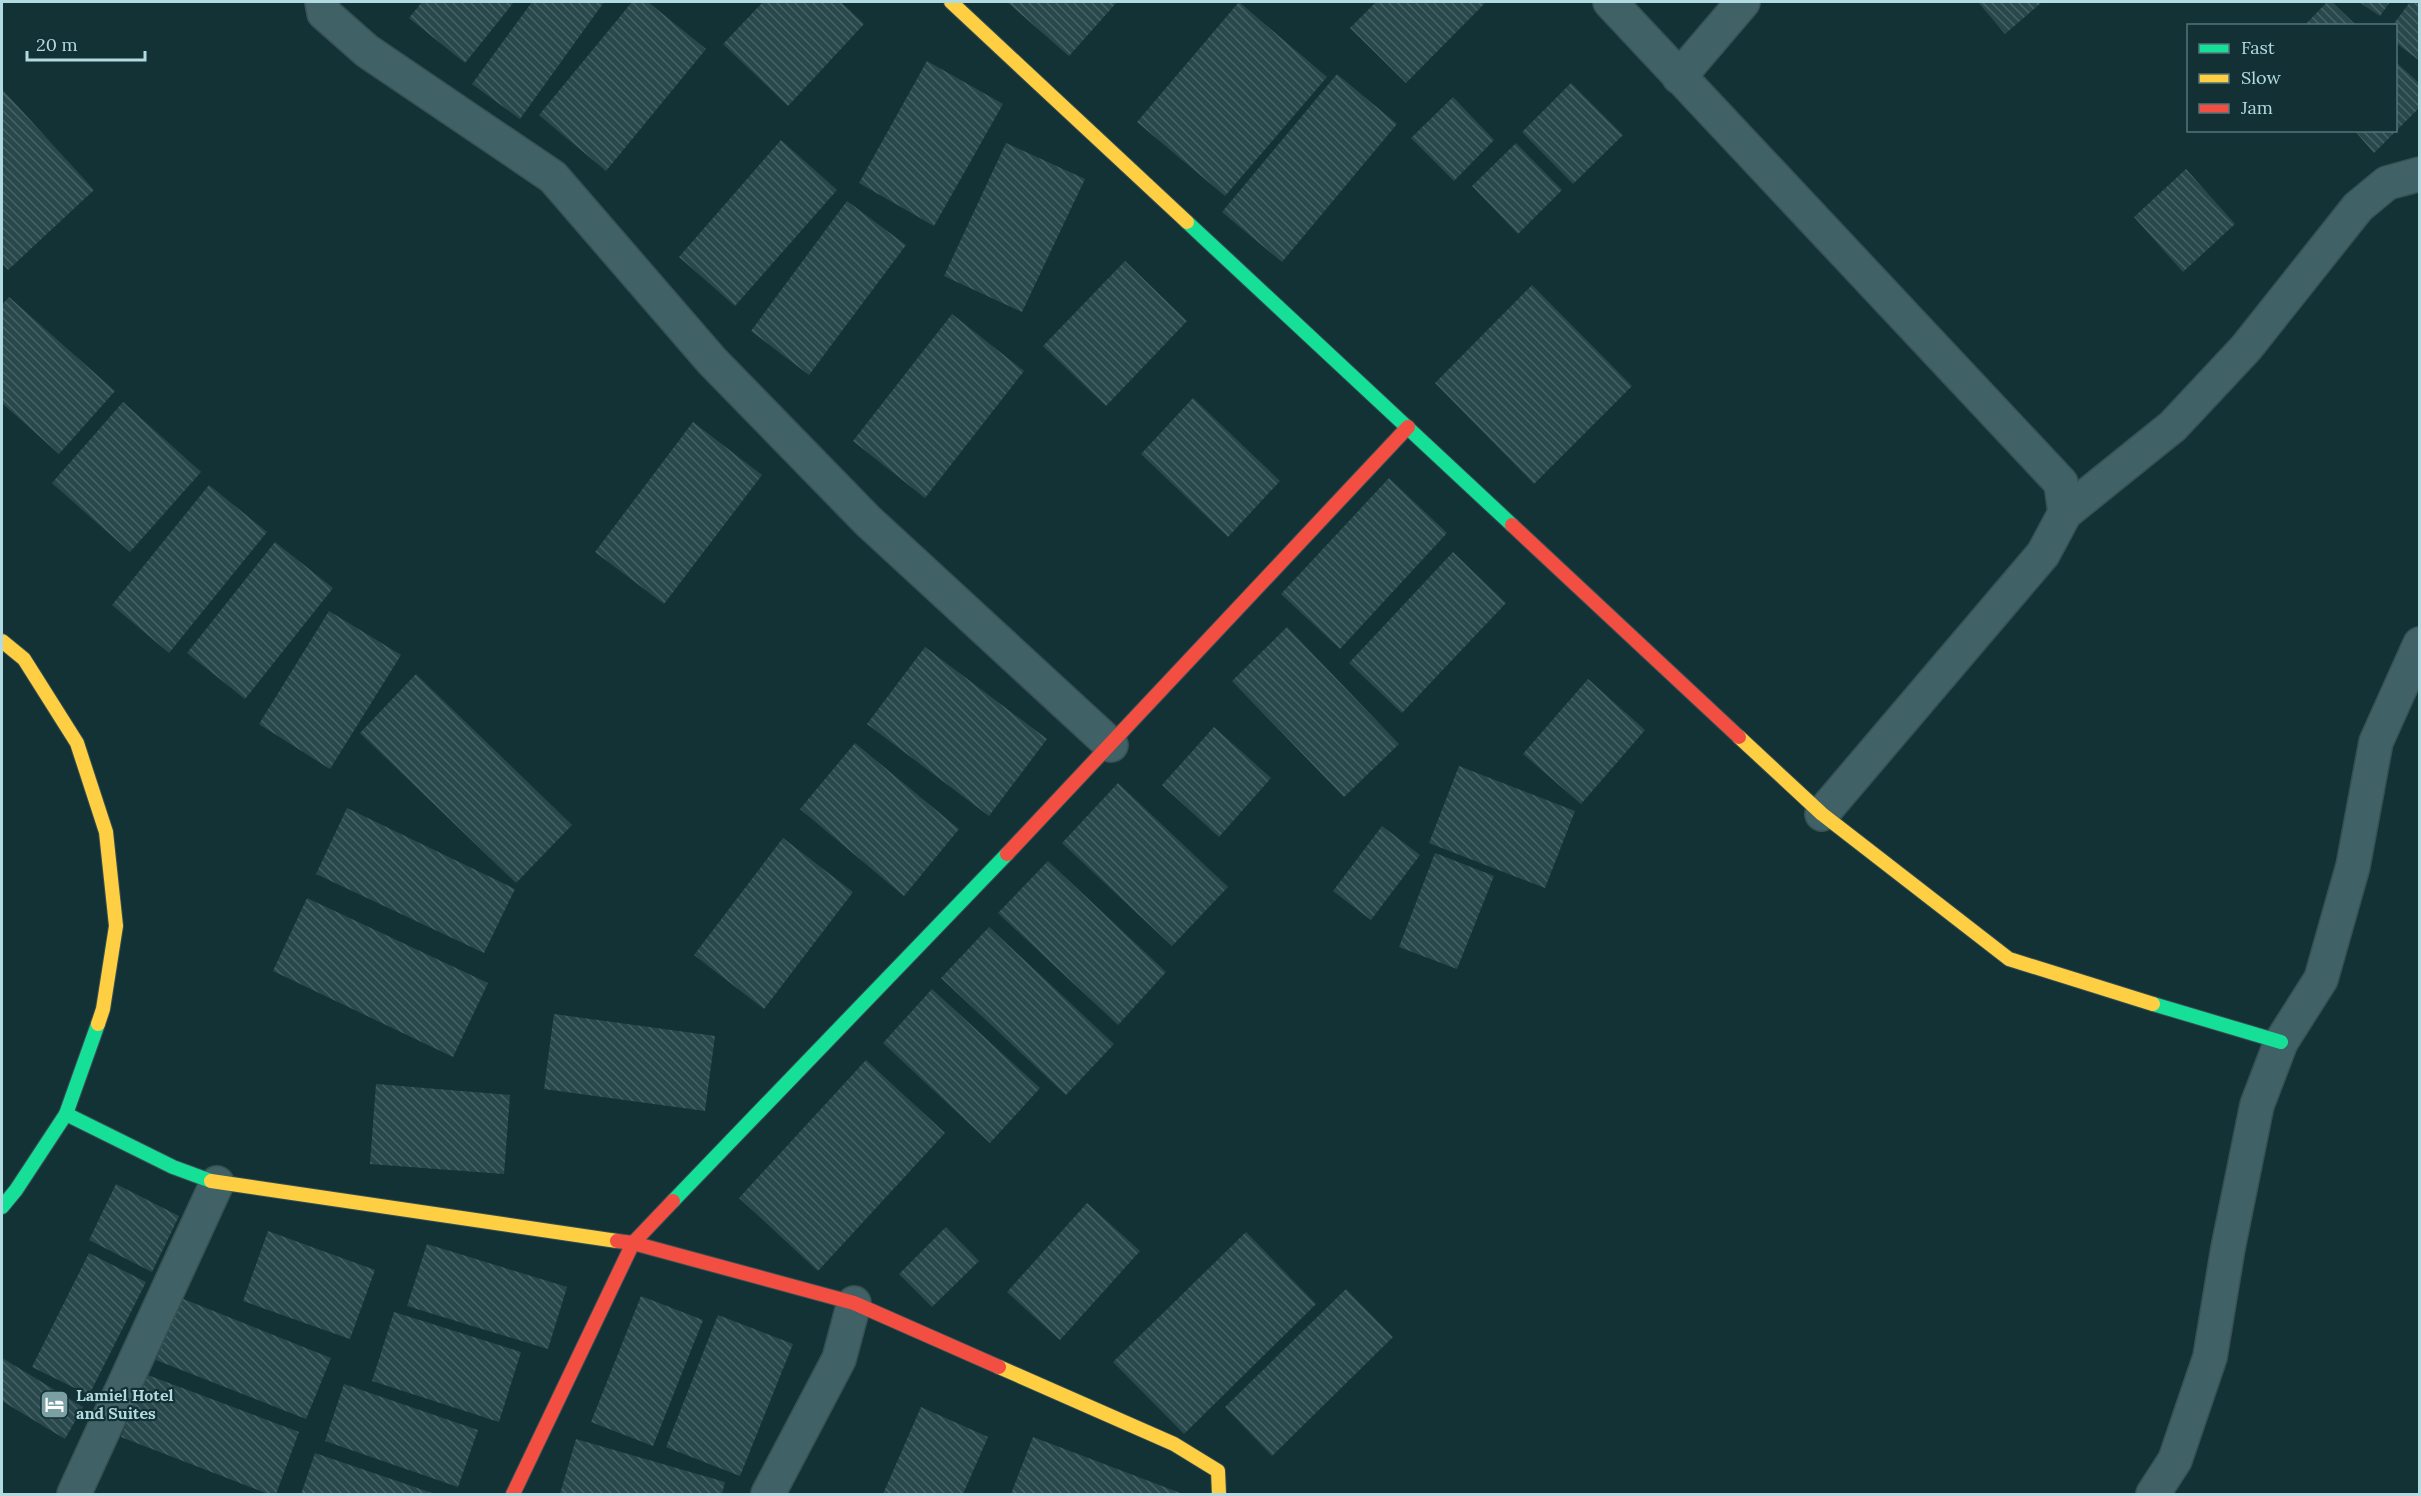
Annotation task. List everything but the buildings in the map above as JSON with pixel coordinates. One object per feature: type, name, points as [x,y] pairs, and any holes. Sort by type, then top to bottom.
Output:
[{"type":"street","points":[[322,2],[324,13],[367,51],[553,177],[712,360],[868,521],[1112,745]]},
{"type":"street","points":[[951,2],[1822,814],[2009,959],[2281,1042]]},
{"type":"street","points":[[1610,2],[2061,483],[2065,513]]},
{"type":"street","points":[[1679,77],[1743,2]]},
{"type":"street","points":[[1822,814],[2043,554],[2065,513],[2173,426],[2246,348],[2358,207],[2387,183],[2420,174]]},
{"type":"street","points":[[513,1494],[633,1243],[1112,745],[1408,427]]},
{"type":"street","points":[[2,641],[24,659],[77,743],[106,832],[117,926],[103,1009],[66,1114],[16,1190],[2,1207]]},
{"type":"street","points":[[2153,1494],[2175,1460],[2210,1357],[2228,1248],[2257,1105],[2281,1042],[2321,979],[2353,866],[2376,742],[2420,644]]},
{"type":"street","points":[[66,1114],[173,1167],[217,1183],[633,1243],[854,1303],[1174,1444],[1218,1471],[1219,1494]]},
{"type":"street","points":[[74,1494],[217,1183]]},
{"type":"street","points":[[768,1494],[839,1359],[854,1303]]},
{"type":"traffic: fast","points":[[1187,222],[1512,525]]},
{"type":"traffic: fast","points":[[673,1201],[1007,854]]},
{"type":"traffic: fast","points":[[2153,1004],[2281,1042]]},
{"type":"traffic: fast","points":[[98,1024],[66,1114],[173,1167],[211,1181]]},
{"type":"traffic: fast","points":[[2,1207],[16,1190],[66,1114]]},
{"type":"traffic: slow","points":[[951,2],[1187,222]]},
{"type":"traffic: slow","points":[[2,641],[24,659],[77,743],[106,832],[116,926],[103,1009],[98,1024]]},
{"type":"traffic: slow","points":[[1739,737],[1822,814],[2009,959],[2153,1004]]},
{"type":"traffic: slow","points":[[211,1181],[617,1241]]},
{"type":"traffic: slow","points":[[999,1367],[1174,1444],[1218,1471],[1219,1494]]},
{"type":"traffic: jam","points":[[1007,854],[1408,427]]},
{"type":"traffic: jam","points":[[1512,525],[1739,737]]},
{"type":"traffic: jam","points":[[513,1494],[633,1243],[673,1201]]},
{"type":"traffic: jam","points":[[617,1241],[633,1243],[854,1303],[999,1367]]},
{"type":"place","name":"Lamiel Hotel and Suites","points":[[55,1404]]}]
